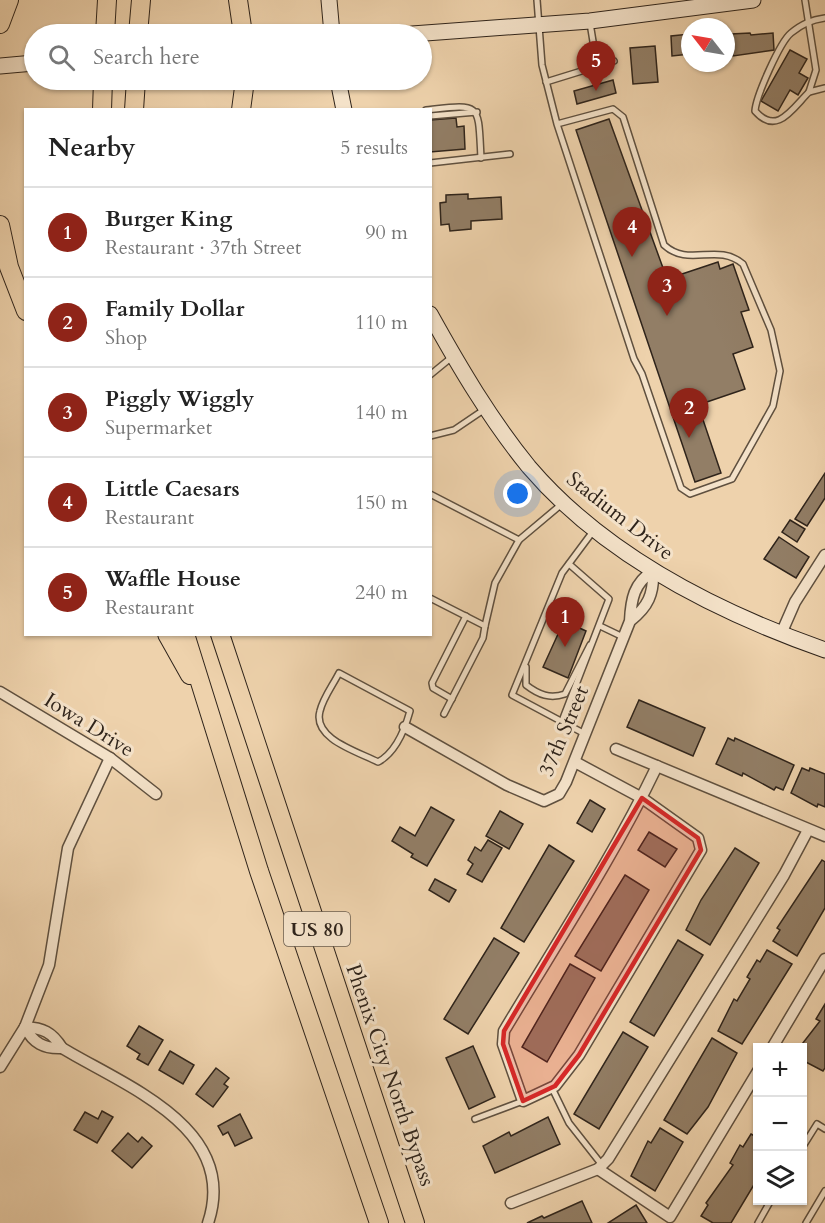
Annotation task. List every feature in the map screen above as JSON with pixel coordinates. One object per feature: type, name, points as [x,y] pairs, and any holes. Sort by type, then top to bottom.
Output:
[{"type":"highway","points":[[0,24],[9,0]]},
{"type":"highway","points":[[106,24],[107,0]]},
{"type":"highway","points":[[139,24],[141,0]]},
{"type":"highway","points":[[238,0],[242,24]]},
{"type":"highway","points":[[102,108],[103,90]]},
{"type":"highway","points":[[134,108],[135,90]]},
{"type":"highway","points":[[241,108],[244,90]]},
{"type":"highway","points":[[0,225],[9,267],[24,305]]},
{"type":"highway","points":[[168,636],[208,708]]},
{"type":"highway","name":"US 80","points":[[186,636],[263,881],[379,1223]]},
{"type":"highway","name":"Phenix City North Bypass","points":[[222,640],[415,1223]]},
{"type":"street","points":[[329,0],[331,24]]},
{"type":"street","points":[[432,32],[590,21],[753,0]]},
{"type":"street","points":[[0,66],[24,64]]},
{"type":"street","points":[[340,90],[344,108]]},
{"type":"street","name":"Stadium Drive","points":[[432,321],[436,336],[453,356],[485,409],[530,467],[564,502],[595,528],[653,571],[781,634],[825,650]]},
{"type":"street","points":[[781,634],[795,602],[825,555]]},
{"type":"street","name":"37th Street","points":[[630,621],[644,609],[654,588],[653,571]]},
{"type":"street","name":"37th Street","points":[[405,727],[507,785],[544,801],[558,794],[575,762],[630,621],[631,603],[641,579],[653,571]]},
{"type":"street","name":"Iowa Drive","points":[[0,692],[110,758],[156,794]]},
{"type":"street","points":[[616,749],[825,836]]},
{"type":"street","points":[[0,1067],[25,1027],[49,965],[68,848],[110,758]]},
{"type":"street","points":[[575,762],[642,798],[698,838],[701,850],[579,1055],[552,1088],[523,1101],[503,1044],[504,1031],[610,855],[642,798],[657,766]]},
{"type":"street","points":[[511,1203],[600,1167],[638,1114],[784,875],[808,830]]},
{"type":"street","points":[[774,1043],[825,959]]},
{"type":"street","points":[[25,1027],[41,1028],[54,1036],[62,1048],[175,1115],[194,1135],[207,1160],[212,1188],[208,1223]]},
{"type":"street","points":[[600,1167],[672,1220],[753,1080]]},
{"type":"lane","points":[[537,0],[541,24],[542,65],[557,124],[634,359],[642,374],[681,489],[690,494],[732,478],[773,406],[780,371],[771,330],[743,264],[735,257],[723,253],[679,256],[664,245],[623,117],[619,112],[613,109],[557,124]]},
{"type":"lane","points":[[805,0],[808,21],[816,70],[808,92],[786,116],[773,122],[762,119],[755,111],[756,98],[788,35],[808,21],[825,18]]},
{"type":"lane","points":[[590,21],[597,66]]},
{"type":"lane","points":[[546,82],[614,61]]},
{"type":"lane","points":[[808,92],[825,88]]},
{"type":"lane","points":[[432,109],[467,105],[477,112]]},
{"type":"lane","points":[[432,116],[477,112]]},
{"type":"lane","points":[[477,112],[481,158]]},
{"type":"lane","points":[[432,163],[510,154]]},
{"type":"lane","points":[[432,373],[453,356]]},
{"type":"lane","points":[[432,436],[454,430],[485,409]]},
{"type":"lane","points":[[432,495],[519,540]]},
{"type":"lane","points":[[444,714],[483,638],[495,583],[519,540],[564,502]]},
{"type":"lane","points":[[585,734],[512,695],[562,573],[595,528]]},
{"type":"lane","points":[[562,722],[609,599],[569,564]]},
{"type":"lane","points":[[434,599],[485,626]]},
{"type":"lane","points":[[452,699],[433,688],[432,683],[466,616]]},
{"type":"lane","points":[[600,626],[623,637]]},
{"type":"lane","points":[[532,645],[524,673],[526,685],[537,693],[554,698],[565,694],[584,653],[596,638]]},
{"type":"lane","points":[[339,673],[410,711],[405,727],[387,757],[378,762],[328,737],[320,724],[319,712],[339,673]]},
{"type":"lane","points":[[552,1088],[569,1123],[600,1167]]},
{"type":"lane","points":[[476,1119],[523,1101]]},
{"type":"lane","points":[[807,1140],[817,1124],[825,1129]]},
{"type":"lane","points":[[806,1223],[825,1191]]},
{"type":"lane","points":[[758,1223],[768,1205]]},
{"type":"highlighted area","points":[[642,798],[698,838],[701,850],[579,1055],[555,1086],[523,1101],[503,1044],[504,1031]]},
{"type":"building","points":[[773,33],[774,50],[735,56],[735,34]]},
{"type":"building","points":[[681,35],[681,55],[672,56],[671,36]]},
{"type":"building","points":[[655,46],[658,82],[633,84],[630,48]]},
{"type":"building","points":[[790,50],[807,59],[799,73],[808,78],[798,95],[790,90],[778,111],[761,101]]},
{"type":"building","points":[[613,80],[616,93],[577,104],[574,91]]},
{"type":"building","points":[[456,118],[457,127],[464,126],[465,149],[432,152],[432,120]]},
{"type":"building","points":[[609,119],[667,279],[718,262],[720,269],[733,264],[749,310],[741,312],[753,347],[733,354],[745,389],[698,405],[721,473],[695,482],[576,130]]},
{"type":"building","points":[[468,194],[468,199],[501,197],[502,219],[471,221],[471,229],[450,231],[449,224],[441,225],[440,203],[446,202],[446,195]]},
{"type":"building","points":[[825,473],[825,498],[807,526],[795,519]]},
{"type":"building","points":[[790,520],[805,529],[797,542],[782,532]]},
{"type":"building","points":[[779,537],[809,557],[796,578],[764,559]]},
{"type":"building","points":[[564,621],[586,631],[568,678],[543,667]]},
{"type":"building","points":[[639,700],[705,728],[693,756],[627,727]]},
{"type":"building","points":[[728,738],[734,741],[735,738],[794,765],[783,790],[776,787],[774,790],[743,773],[742,776],[716,764]]},
{"type":"building","points":[[802,768],[809,771],[810,768],[825,774],[825,807],[818,804],[817,807],[791,793]]},
{"type":"building","points":[[590,800],[605,809],[592,832],[577,823]]},
{"type":"building","points":[[431,807],[454,820],[427,866],[411,857],[413,854],[392,841],[400,827],[415,836]]},
{"type":"building","points":[[500,811],[523,824],[509,849],[486,836]]},
{"type":"building","points":[[649,832],[677,849],[665,867],[638,850]]},
{"type":"building","points":[[488,840],[502,848],[482,882],[467,874],[473,864],[468,860],[475,847],[481,851]]},
{"type":"building","points":[[549,845],[574,861],[524,942],[501,928]]},
{"type":"building","points":[[735,848],[759,863],[710,945],[686,930],[701,900]]},
{"type":"building","points":[[822,860],[825,862],[825,908],[797,956],[773,941],[780,930],[777,928]]},
{"type":"building","points":[[625,875],[649,890],[601,971],[575,956]]},
{"type":"building","points":[[435,879],[456,890],[449,902],[429,890]]},
{"type":"building","points":[[494,938],[519,953],[468,1034],[444,1019]]},
{"type":"building","points":[[678,940],[703,955],[654,1036],[630,1022]]},
{"type":"building","points":[[767,950],[792,964],[742,1044],[718,1031],[734,999],[737,1001],[750,979],[747,977],[757,960],[760,962]]},
{"type":"building","points":[[570,964],[595,978],[547,1062],[522,1047]]},
{"type":"building","points":[[825,1004],[825,1068],[823,1071],[807,1063],[807,1043],[803,1043],[820,1021],[816,1019]]},
{"type":"building","points":[[139,1026],[163,1040],[148,1065],[137,1059],[140,1054],[127,1046]]},
{"type":"building","points":[[623,1032],[648,1047],[599,1129],[574,1114]]},
{"type":"building","points":[[712,1038],[737,1053],[708,1107],[687,1134],[664,1120]]},
{"type":"building","points":[[473,1046],[495,1097],[469,1109],[446,1058]]},
{"type":"building","points":[[170,1051],[194,1065],[183,1084],[159,1070]]},
{"type":"building","points":[[216,1068],[229,1078],[224,1084],[228,1087],[213,1107],[196,1094]]},
{"type":"building","points":[[102,1111],[113,1117],[97,1143],[74,1130],[85,1112],[98,1119]]},
{"type":"building","points":[[240,1114],[252,1138],[235,1146],[228,1132],[223,1135],[218,1126]]},
{"type":"building","points":[[548,1117],[560,1144],[495,1173],[483,1146],[509,1132],[511,1136]]},
{"type":"building","points":[[660,1128],[683,1142],[655,1191],[631,1176],[648,1141],[651,1143]]},
{"type":"building","points":[[128,1133],[138,1142],[142,1137],[152,1146],[132,1168],[112,1151]]},
{"type":"building","points":[[751,1134],[753,1135],[753,1186],[731,1223],[713,1223],[701,1216],[708,1205],[706,1203],[733,1165],[730,1163],[740,1145],[743,1147]]},
{"type":"building","points":[[582,1201],[592,1223],[527,1223],[542,1216],[544,1218]]},
{"type":"building","points":[[636,1205],[647,1223],[608,1223]]},
{"type":"place","name":"Waffle House","points":[[596,91]]},
{"type":"place","name":"Little Caesars","points":[[632,257]]},
{"type":"place","name":"Piggly Wiggly","points":[[667,316]]},
{"type":"place","name":"Family Dollar","points":[[689,438]]},
{"type":"place","name":"Burger King","points":[[565,647]]}]
